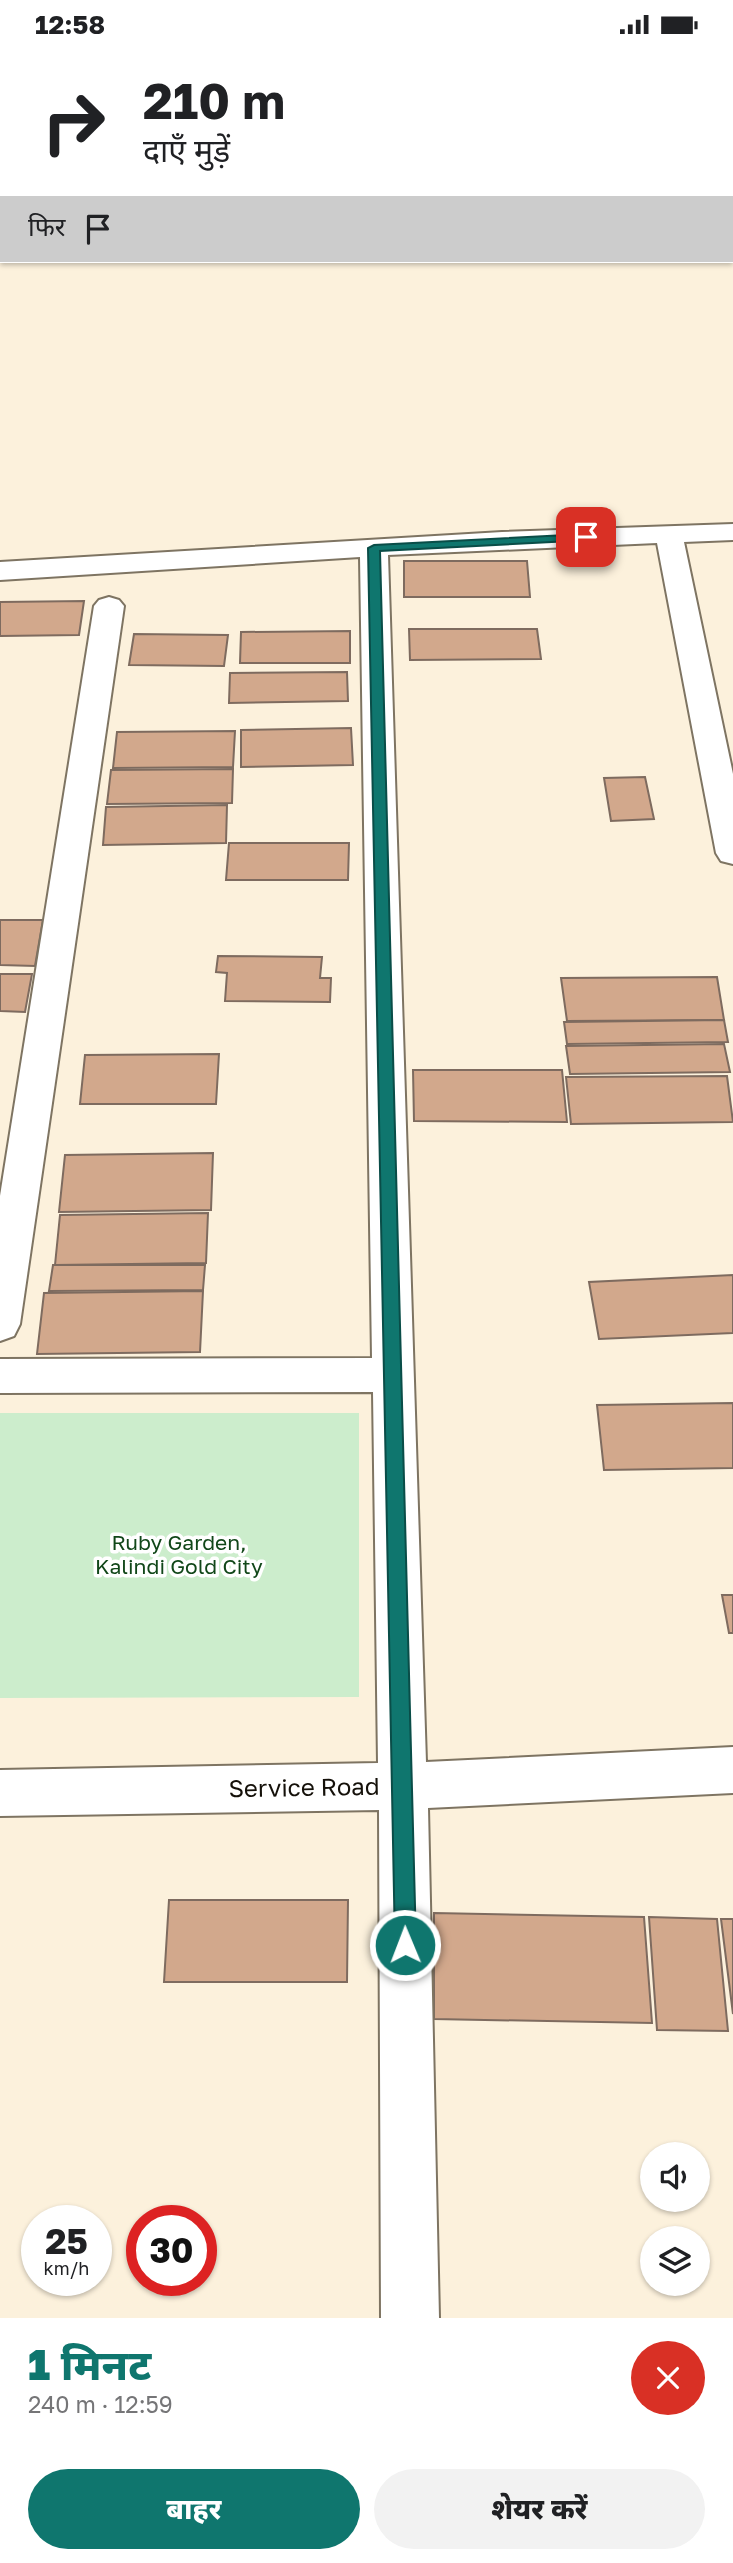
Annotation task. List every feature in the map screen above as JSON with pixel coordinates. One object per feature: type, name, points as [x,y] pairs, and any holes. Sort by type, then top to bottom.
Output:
[{"type":"street","points":[[0,571],[502,540],[733,532]]},
{"type":"street","points":[[669,535],[733,853]]},
{"type":"street","points":[[374,548],[403,1786],[410,2318]]},
{"type":"street","points":[[0,1324],[109,606]]},
{"type":"street","points":[[0,1376],[393,1375]]},
{"type":"street","name":"Service Road","points":[[0,1793],[403,1786],[733,1770]]},
{"type":"green space","name":"Ruby Garden, Kalindi Gold City","points":[[0,1413],[359,1413],[359,1697],[0,1698]]},
{"type":"building","points":[[404,561],[527,561],[530,597],[404,597]]},
{"type":"building","points":[[84,601],[79,635],[0,636],[0,602]]},
{"type":"building","points":[[409,629],[537,629],[541,659],[410,660]]},
{"type":"building","points":[[350,631],[350,663],[240,663],[241,632]]},
{"type":"building","points":[[134,634],[228,635],[224,666],[129,665]]},
{"type":"building","points":[[347,672],[348,701],[229,703],[230,673]]},
{"type":"building","points":[[351,728],[353,765],[241,767],[241,730]]},
{"type":"building","points":[[235,731],[233,767],[113,768],[117,732]]},
{"type":"building","points":[[233,769],[232,803],[107,804],[111,770]]},
{"type":"building","points":[[645,777],[654,819],[611,821],[604,778]]},
{"type":"building","points":[[227,805],[226,843],[103,845],[106,807]]},
{"type":"building","points":[[229,843],[349,843],[348,880],[226,880]]},
{"type":"building","points":[[0,920],[43,920],[35,966],[0,965]]},
{"type":"building","points":[[218,956],[322,957],[320,978],[331,978],[330,1002],[225,1001],[227,973],[216,972]]},
{"type":"building","points":[[0,974],[32,974],[25,1012],[0,1011]]},
{"type":"building","points":[[717,977],[724,1020],[567,1021],[561,978]]},
{"type":"building","points":[[724,1020],[728,1042],[567,1044],[564,1022]]},
{"type":"building","points":[[724,1044],[730,1072],[570,1074],[566,1046]]},
{"type":"building","points":[[219,1054],[216,1104],[80,1104],[85,1055]]},
{"type":"building","points":[[413,1070],[562,1070],[567,1122],[414,1121]]},
{"type":"building","points":[[727,1076],[733,1122],[571,1124],[566,1077]]},
{"type":"building","points":[[213,1153],[211,1210],[59,1212],[65,1155]]},
{"type":"building","points":[[208,1213],[206,1263],[55,1265],[60,1215]]},
{"type":"building","points":[[53,1265],[205,1265],[203,1290],[49,1291]]},
{"type":"building","points":[[733,1275],[733,1333],[599,1339],[589,1282]]},
{"type":"building","points":[[203,1291],[200,1352],[37,1354],[44,1293]]},
{"type":"building","points":[[733,1403],[733,1468],[604,1470],[597,1405]]},
{"type":"building","points":[[722,1595],[733,1595],[733,1633],[729,1633]]},
{"type":"building","points":[[169,1900],[348,1900],[347,1982],[164,1982]]},
{"type":"building","points":[[434,1913],[644,1917],[652,2023],[434,2019]]},
{"type":"building","points":[[649,1917],[717,1919],[728,2031],[657,2030]]},
{"type":"building","points":[[721,1919],[733,1919],[733,2014]]},
{"type":"route","points":[[405,1945],[374,548],[586,537]]}]
